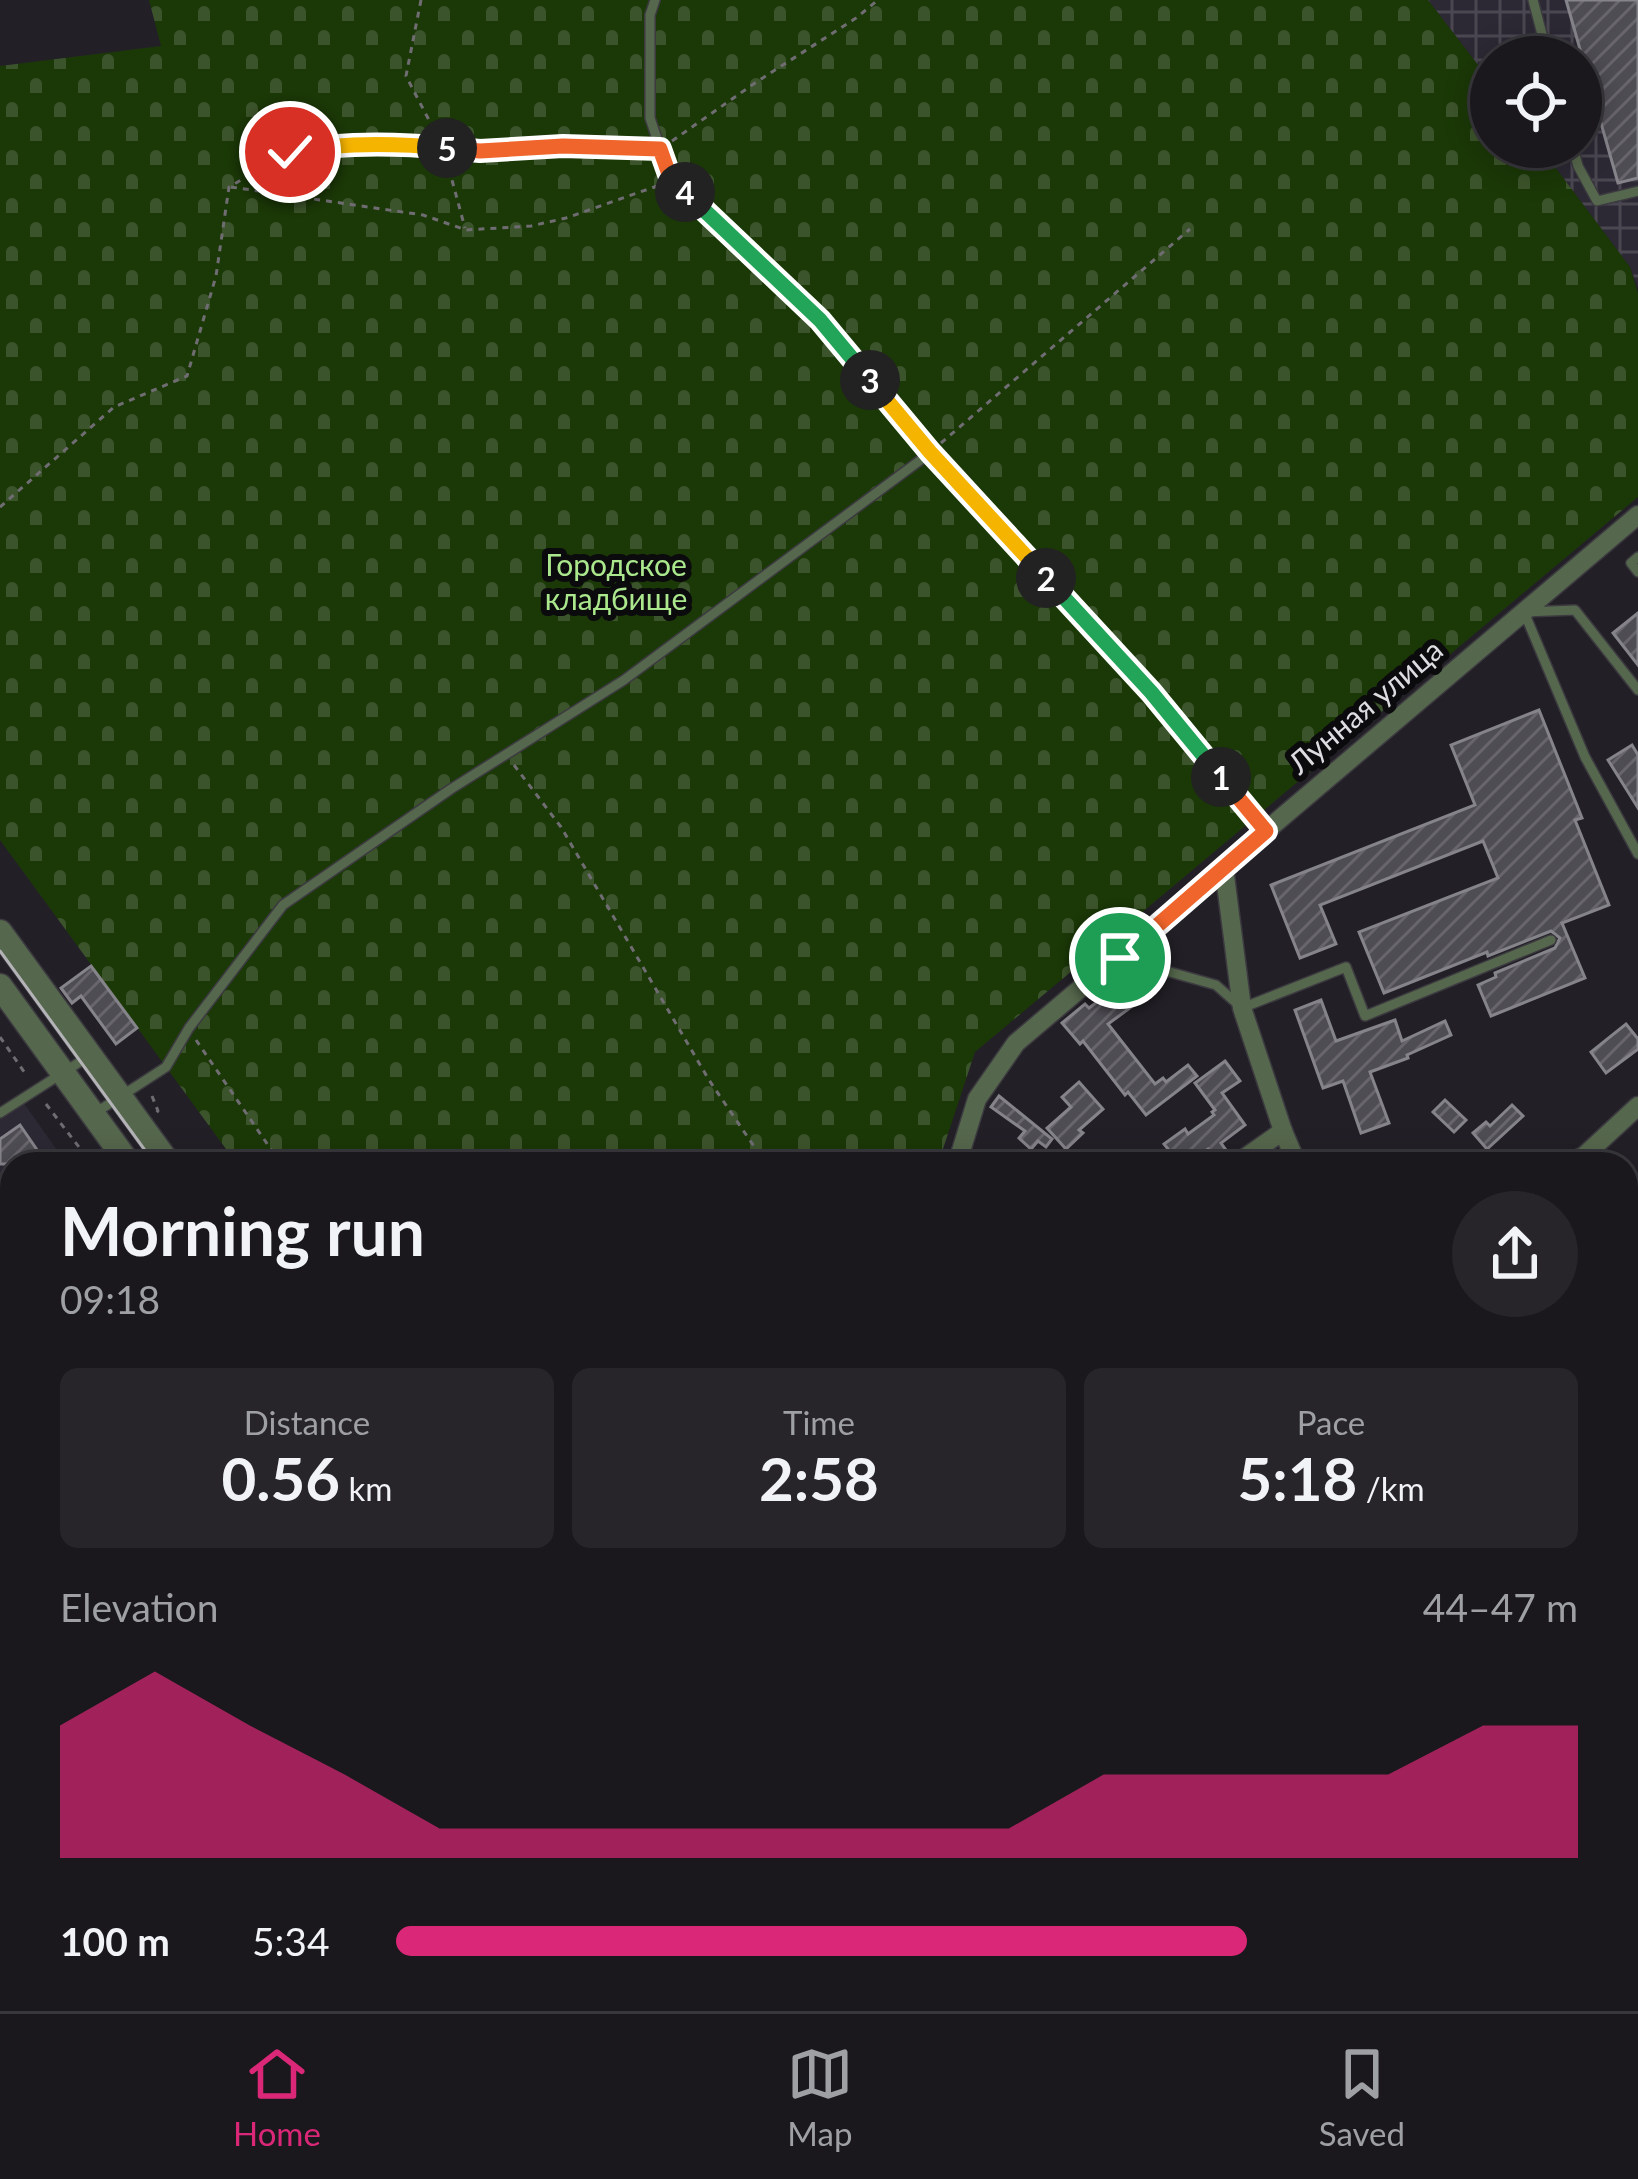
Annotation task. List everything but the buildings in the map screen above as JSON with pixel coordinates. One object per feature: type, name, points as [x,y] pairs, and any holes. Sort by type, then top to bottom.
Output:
[{"type":"street","name":"Лунная улица","points":[[961,1152],[977,1100],[1016,1043],[1638,515]]},
{"type":"street","points":[[1224,868],[1242,1008],[1293,1152]]},
{"type":"street","points":[[0,932],[160,1152]]},
{"type":"street","points":[[0,986],[120,1152]]},
{"type":"street","points":[[1587,1152],[1638,1106]]},
{"type":"street","points":[[1253,1152],[1283,1131]]},
{"type":"lane","points":[[655,0],[650,15],[650,118],[670,177],[820,320],[930,452],[1151,692],[1266,831]]},
{"type":"lane","points":[[1533,0],[1542,36]]},
{"type":"lane","points":[[1579,168],[1597,201],[1638,191]]},
{"type":"lane","points":[[92,1114],[166,1067],[189,1028],[284,905],[624,680],[930,452]]},
{"type":"lane","points":[[1638,557],[1631,563],[1638,572]]},
{"type":"lane","points":[[1638,690],[1575,610],[1524,612],[1585,757],[1638,854]]},
{"type":"lane","points":[[1120,958],[1216,985],[1242,1008],[1346,967],[1365,1016],[1552,940]]},
{"type":"lane","points":[[0,1113],[90,1055]]},
{"type":"path","points":[[421,0],[406,76],[442,147],[466,230]]},
{"type":"path","points":[[229,187],[290,152],[325,145],[405,144],[480,151],[563,146],[660,149],[878,0]]},
{"type":"path","points":[[229,187],[423,215],[466,230],[531,226],[566,218],[656,188],[670,177]]},
{"type":"path","points":[[0,507],[114,407],[187,376],[216,276],[229,187]]},
{"type":"path","points":[[930,452],[1190,229]]},
{"type":"path","points":[[506,754],[561,827],[709,1080],[758,1152]]},
{"type":"path","points":[[189,1028],[272,1152]]},
{"type":"path","points":[[0,1037],[83,1152]]},
{"type":"path","points":[[144,1079],[158,1111],[150,1118]]},
{"type":"shaded area","points":[[1428,0],[1638,0],[1638,288],[1630,267],[1556,168],[1602,168],[1602,36],[1470,36],[1470,55]]},
{"type":"shaded area","points":[[23,1102],[58,1152],[0,1152],[0,1119]]},
{"type":"green space","name":"Городское кладбище","points":[[149,0],[1428,0],[1470,55],[1470,168],[1556,168],[1630,267],[1638,293],[1638,497],[975,1052],[942,1152],[228,1152],[0,840],[0,66],[161,46]]},
{"type":"tram line","points":[[0,951],[146,1152]]},
{"type":"route","points":[[290,152],[325,145],[405,144],[480,151],[563,146],[660,149],[670,177],[820,320],[930,452],[1151,692],[1266,831],[1120,958]]}]
